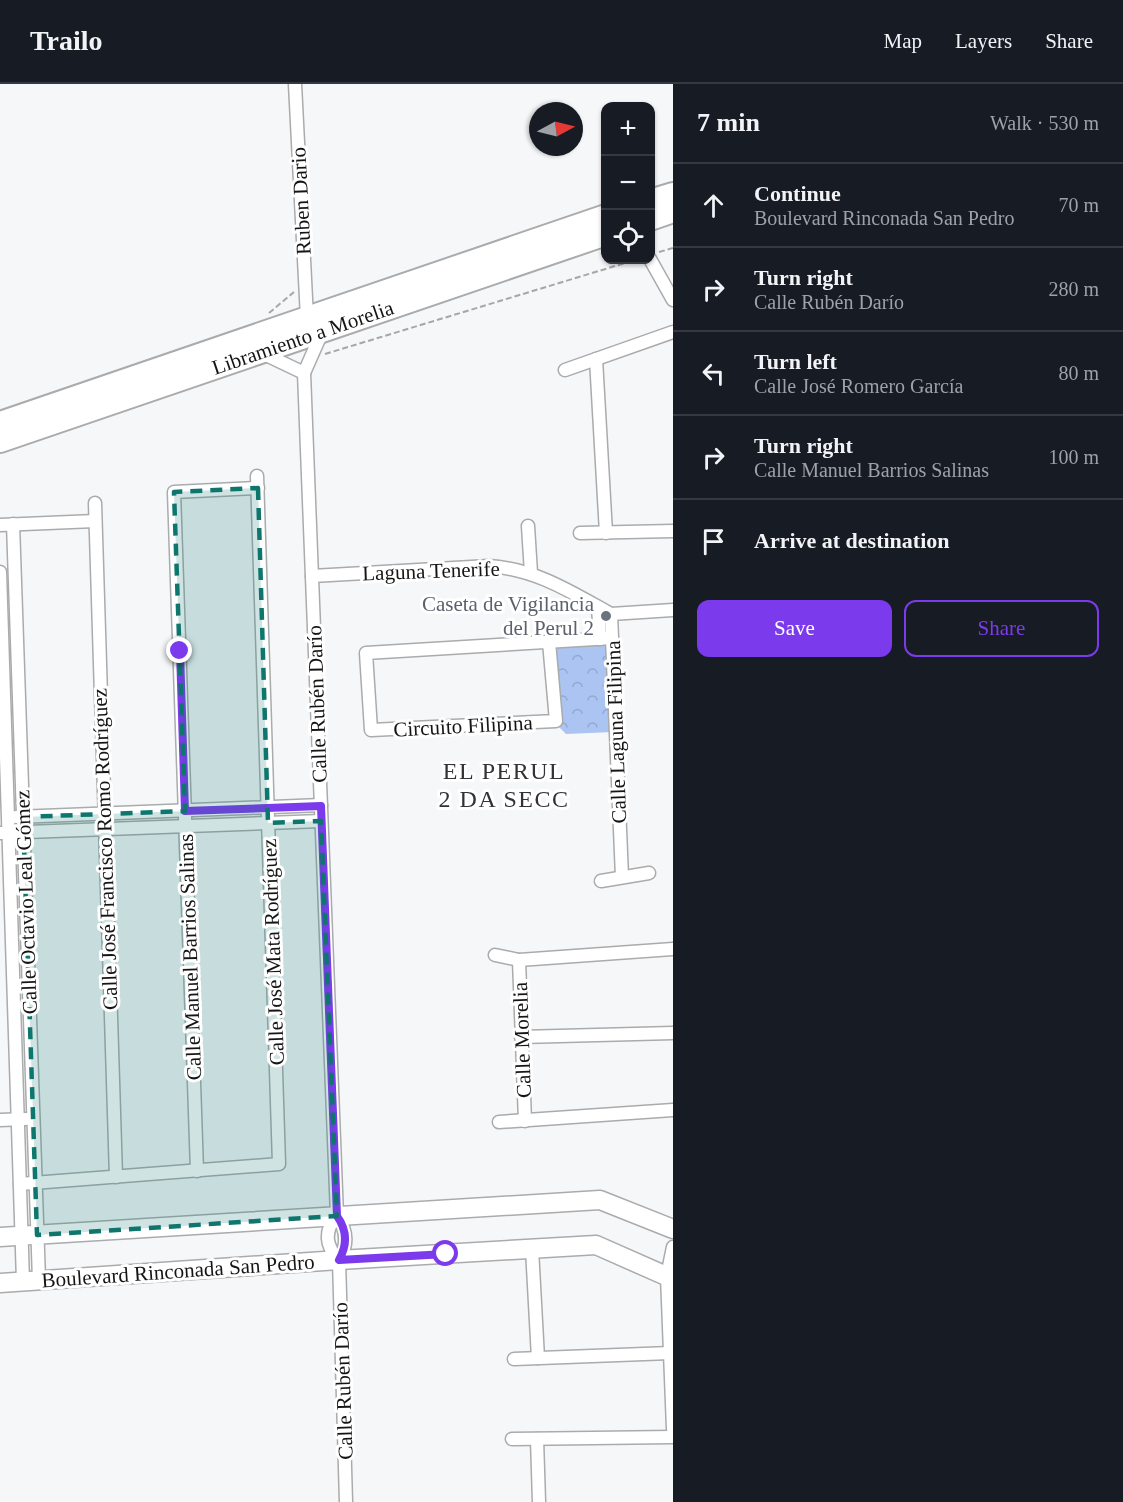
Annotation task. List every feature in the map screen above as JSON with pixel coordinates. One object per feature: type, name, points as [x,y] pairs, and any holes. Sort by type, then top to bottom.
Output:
[{"type":"highway","points":[[655,200],[673,194]]},
{"type":"highway","points":[[655,218],[673,211]]},
{"type":"highway","name":"Libramiento a Morelia","points":[[0,441],[260,352],[315,324],[601,218]]},
{"type":"highway","name":"Libramiento a Morelia","points":[[0,423],[601,236]]},
{"type":"street","name":"Ruben Dario","points":[[295,84],[306,282],[315,324]]},
{"type":"street","points":[[655,264],[673,300]]},
{"type":"street","name":"Calle Rubén Darío","points":[[315,324],[311,359],[304,373],[337,1216],[344,1227],[346,1241],[339,1260],[346,1502]]},
{"type":"street","points":[[565,370],[673,332]]},
{"type":"street","points":[[260,352],[304,373]]},
{"type":"street","points":[[596,359],[606,533]]},
{"type":"street","name":"Calle Manuel Barrios Salinas","points":[[196,1171],[174,492],[258,482]]},
{"type":"street","name":"Calle José Mata Rodríguez","points":[[196,1171],[279,1164],[258,482]]},
{"type":"street","name":"Calle José Francisco Romo Rodríguez","points":[[94,502],[116,1177]]},
{"type":"street","points":[[6,525],[95,521]]},
{"type":"street","name":"Calle Octavio Leal Gómez","points":[[6,525],[23,817],[33,1119],[35,1183],[29,1235]]},
{"type":"street","points":[[528,526],[531,573]]},
{"type":"street","points":[[580,533],[673,531]]},
{"type":"street","name":"Laguna Tenerife","points":[[312,576],[489,566],[531,573],[611,614]]},
{"type":"street","name":"Calle Octavio Leal Gómez","points":[[0,572],[4,833],[20,1184],[29,1235],[31,1281]]},
{"type":"street","points":[[598,607],[606,639]]},
{"type":"street","name":"Calle Laguna Filipina","points":[[621,877],[606,639],[611,614],[673,610]]},
{"type":"street","name":"Circuito Filipina","points":[[549,642],[556,721],[371,730],[366,653],[549,642],[606,639]]},
{"type":"street","points":[[4,817],[321,806]]},
{"type":"street","points":[[4,833],[321,821]]},
{"type":"street","points":[[601,881],[649,873]]},
{"type":"street","points":[[495,955],[519,960],[673,949]]},
{"type":"street","name":"Calle Morelia","points":[[519,960],[525,1121]]},
{"type":"street","points":[[521,1037],[673,1033]]},
{"type":"street","points":[[499,1122],[673,1110]]},
{"type":"street","points":[[0,1120],[33,1119]]},
{"type":"street","points":[[20,1184],[196,1171]]},
{"type":"street","points":[[0,1237],[600,1200],[673,1229]]},
{"type":"street","name":"Calle Rubén Darío","points":[[337,1216],[332,1221],[327,1235],[330,1249],[339,1260]]},
{"type":"street","name":"Boulevard Rinconada San Pedro","points":[[0,1283],[596,1245],[670,1278]]},
{"type":"street","points":[[673,1247],[670,1278],[673,1429]]},
{"type":"street","points":[[532,1249],[538,1358]]},
{"type":"street","points":[[514,1359],[670,1353]]},
{"type":"street","points":[[512,1439],[673,1437]]},
{"type":"street","points":[[537,1439],[539,1502]]},
{"type":"path","points":[[655,255],[673,248]]},
{"type":"path","points":[[311,359],[622,264]]},
{"type":"path","points":[[264,318],[306,282]]},
{"type":"highlighted area","points":[[258,488],[268,823],[321,821],[337,1216],[37,1235],[23,817],[185,811],[174,492]]},
{"type":"green space","points":[[609,642],[613,732],[566,734],[559,727],[552,647]]},
{"type":"place","name":"Caseta de Vigilancia del Perul 2","points":[[606,616]]},
{"type":"district","name":"EL PERUL 2 DA SECC","points":[[504,785]]},
{"type":"route","points":[[180,651],[185,811],[321,806],[337,1216],[344,1227],[346,1241],[339,1260],[446,1254]]}]
